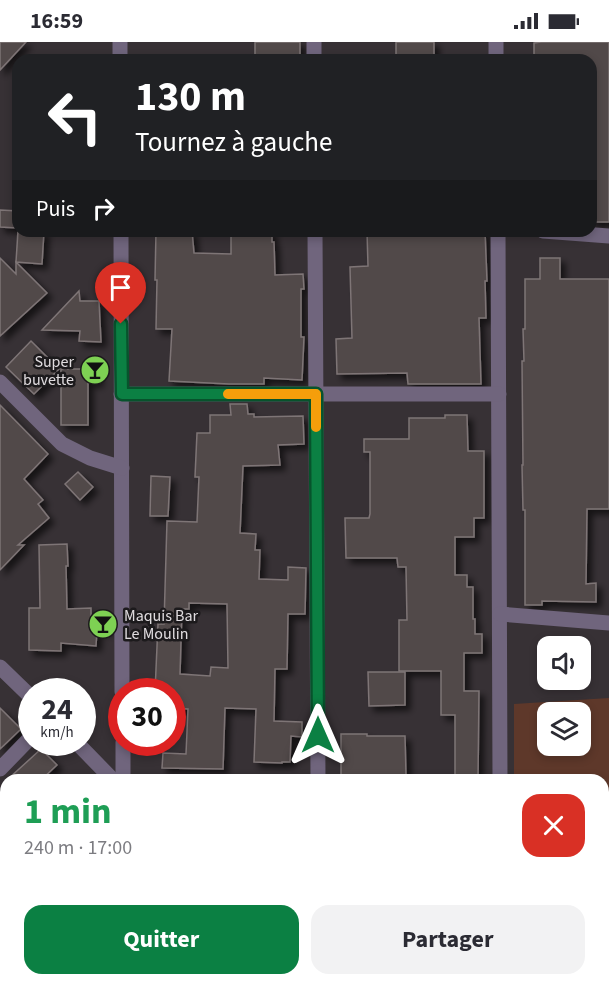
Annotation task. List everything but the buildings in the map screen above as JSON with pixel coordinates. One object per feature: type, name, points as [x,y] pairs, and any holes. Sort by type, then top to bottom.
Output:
[{"type":"street","points":[[121,237],[122,678]]},
{"type":"street","points":[[315,237],[318,774]]},
{"type":"street","points":[[498,237],[500,774]]},
{"type":"street","points":[[0,382],[62,444],[90,458],[122,468]]},
{"type":"street","points":[[122,394],[499,394]]},
{"type":"street","points":[[500,614],[609,623]]},
{"type":"street","points":[[0,667],[18,684]]},
{"type":"street","points":[[0,769],[18,750]]},
{"type":"street","points":[[90,756],[107,774]]},
{"type":"street","points":[[123,756],[123,774]]},
{"type":"shaded area","points":[[609,698],[609,774],[514,774],[514,704],[537,703],[537,756],[591,756],[591,702],[546,702]]},
{"type":"slow traffic","points":[[228,394],[316,394],[316,427]]},
{"type":"place","name":"Super buvette","points":[[95,370]]},
{"type":"place","name":"Maquis Bar Le Moulin","points":[[103,624]]},
{"type":"route","points":[[121,324],[122,394],[316,394],[318,735]]}]
